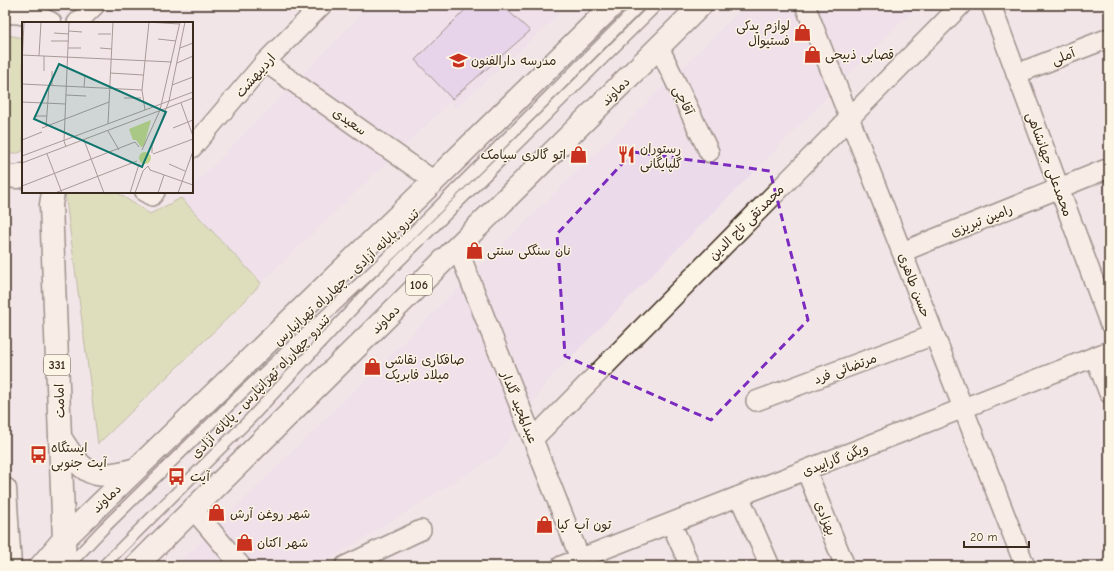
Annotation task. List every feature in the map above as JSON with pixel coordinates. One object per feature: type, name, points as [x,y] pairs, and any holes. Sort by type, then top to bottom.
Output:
[{"type":"main road","name":"دماوند","points":[[136,566],[701,5]]},
{"type":"main road","name":"دماوند","points":[[41,566],[64,539],[434,180],[603,8]]},
{"type":"main road","points":[[5,12],[40,15]]},
{"type":"main road","points":[[5,176],[18,177],[22,175]]},
{"type":"main road","name":"امامت","points":[[53,193],[52,205],[60,437],[64,539],[67,566]]},
{"type":"main road","points":[[60,437],[72,456],[83,468],[98,475],[117,475],[136,469]]},
{"type":"main road","points":[[5,489],[10,566]]},
{"type":"street","points":[[78,22],[94,5]]},
{"type":"street","name":"اردیبهشت","points":[[193,147],[264,62],[322,5]]},
{"type":"street","name":"حسن طاهری","points":[[805,5],[1025,566]]},
{"type":"street","name":"محمدتقی تاج الدین","points":[[533,439],[961,5]]},
{"type":"street","name":"محمدعلی جهانشاهی","points":[[991,5],[1109,322]]},
{"type":"street","name":"آملی","points":[[1016,74],[1109,38]]},
{"type":"street","name":"آقاچی","points":[[659,47],[709,152]]},
{"type":"street","name":"سعیدی","points":[[264,62],[434,180]]},
{"type":"street","name":"رامین تبریزی","points":[[902,252],[1109,168]]},
{"type":"street","name":"عبدالمجید گلدار","points":[[457,247],[581,562]]},
{"type":"street","name":"مرتضائی فرد","points":[[756,401],[934,335]]},
{"type":"street","points":[[1102,354],[1109,393]]},
{"type":"street","name":"ویگن گاراپیدی","points":[[561,566],[581,562],[671,523],[1102,354]]},
{"type":"street","name":"بهزادی","points":[[806,470],[845,566]]},
{"type":"street","points":[[739,496],[770,566]]},
{"type":"street","points":[[193,509],[241,566]]},
{"type":"street","points":[[671,523],[690,566]]},
{"type":"street","points":[[345,566],[421,530]]},
{"type":"lane","name":"تندرو پایانه آزادی ـ چهارراه تهرانپارس","points":[[67,566],[242,392],[394,251],[640,5]]},
{"type":"lane","name":"تندرو چهارراه تهرانپارس ـ پایانه آزادی","points":[[103,566],[249,420],[368,292],[658,5]]},
{"type":"highlighted area","points":[[633,152],[770,171],[808,320],[711,420],[565,356],[557,234]]},
{"type":"shaded area","points":[[360,5],[552,5],[561,13],[456,108],[450,102],[261,283],[181,198],[186,193],[193,193],[193,186],[361,15],[356,9]]},
{"type":"shaded area","points":[[746,5],[918,5],[548,380],[499,454],[319,566],[176,566]]},
{"type":"green space","points":[[7,35],[22,38],[22,151],[18,153],[5,153],[5,36]]},
{"type":"green space","points":[[65,193],[118,193],[150,214],[181,198],[261,283],[242,304],[98,444]]},
{"type":"building","points":[[470,5],[502,5],[530,31],[452,99],[415,60]]},
{"type":"place","name":"لوازم یدکی فستیوال","points":[[803,32]]},
{"type":"place","name":"قصابی ذبیحی","points":[[812,54]]},
{"type":"place","name":"مدرسه دارالفنون","points":[[458,60]]},
{"type":"place","name":"اتو گالری سیامک","points":[[579,154]]},
{"type":"place","name":"رستوران گلپایگانی","points":[[627,155]]},
{"type":"place","name":"نان سنگکی سنتی","points":[[474,250]]},
{"type":"place","name":"صافکاری نقاشی میلاد فابریک","points":[[372,366]]},
{"type":"place","name":"ایستگاه آیت جنوبی","points":[[38,454]]},
{"type":"place","name":"آیت","points":[[177,476]]},
{"type":"place","name":"شهر روغن آرش","points":[[217,513]]},
{"type":"place","name":"تون آپ کیا","points":[[544,524]]},
{"type":"place","name":"شهر اکتان","points":[[244,542]]}]
